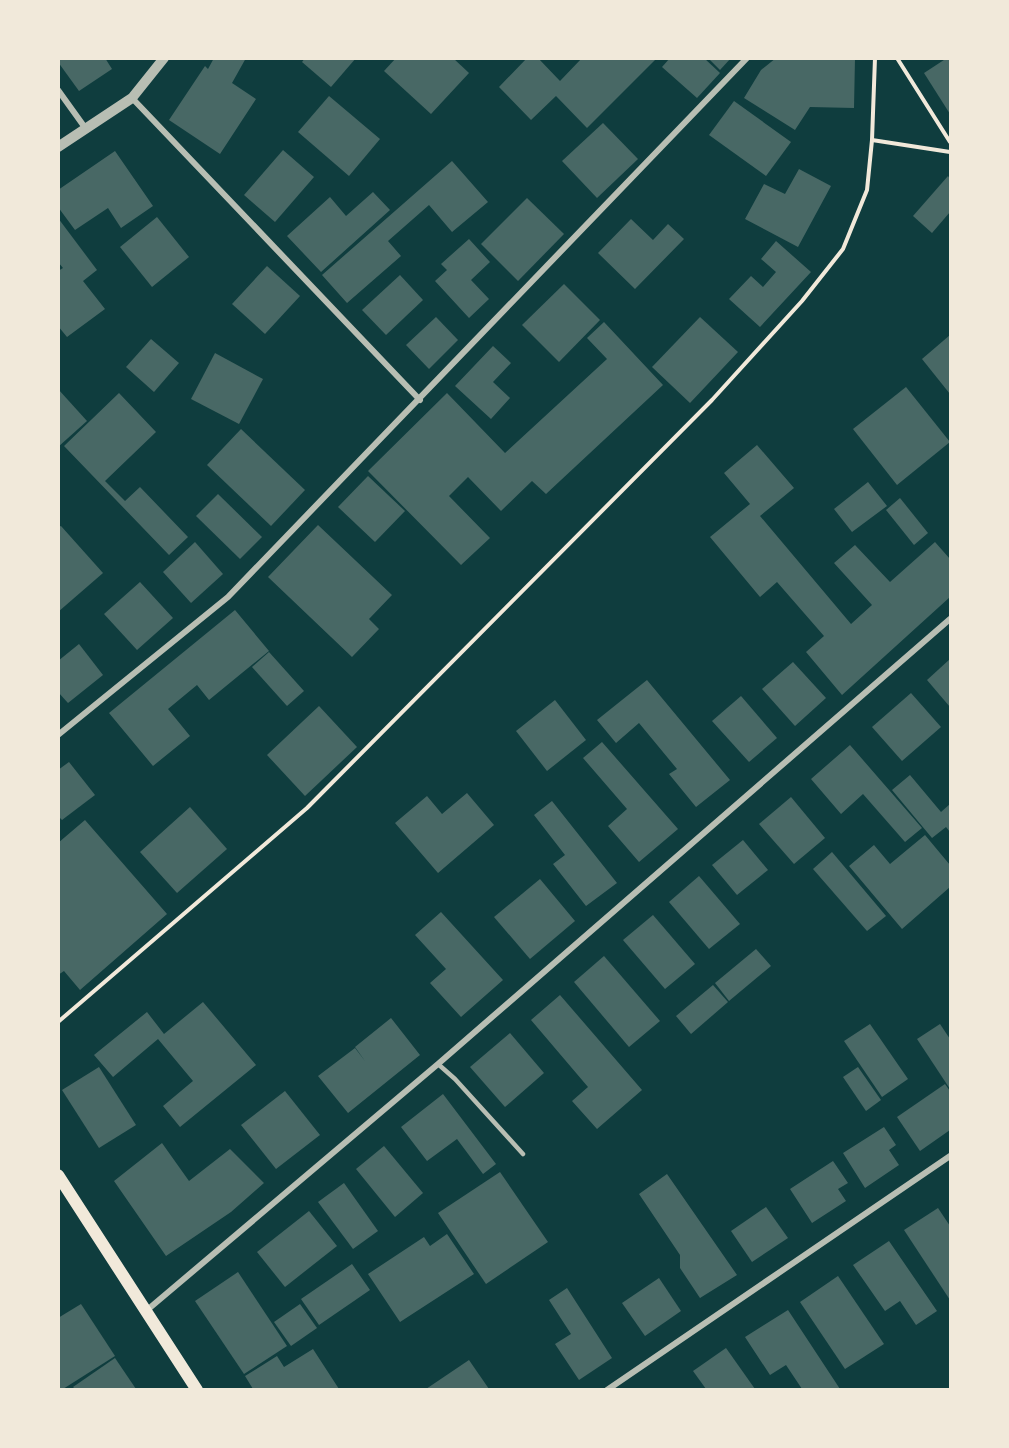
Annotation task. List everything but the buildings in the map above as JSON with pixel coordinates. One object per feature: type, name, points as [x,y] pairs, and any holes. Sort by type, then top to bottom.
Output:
[{"type":"main road","points":[[58,1175],[197,1389]]},
{"type":"street","points":[[58,147],[87,130],[132,98],[164,58]]},
{"type":"street","points":[[58,735],[228,597],[747,58]]},
{"type":"street","points":[[58,90],[87,130]]},
{"type":"street","points":[[132,98],[420,399]]},
{"type":"street","points":[[146,1311],[438,1064],[951,619]]},
{"type":"street","points":[[607,1389],[951,1156]]},
{"type":"lane","points":[[438,1064],[523,1154]]},
{"type":"path","points":[[58,1022],[307,808],[712,400],[795,310],[843,249],[867,190],[872,140],[875,58]]},
{"type":"path","points":[[897,58],[951,142]]},
{"type":"path","points":[[872,140],[951,152]]}]
